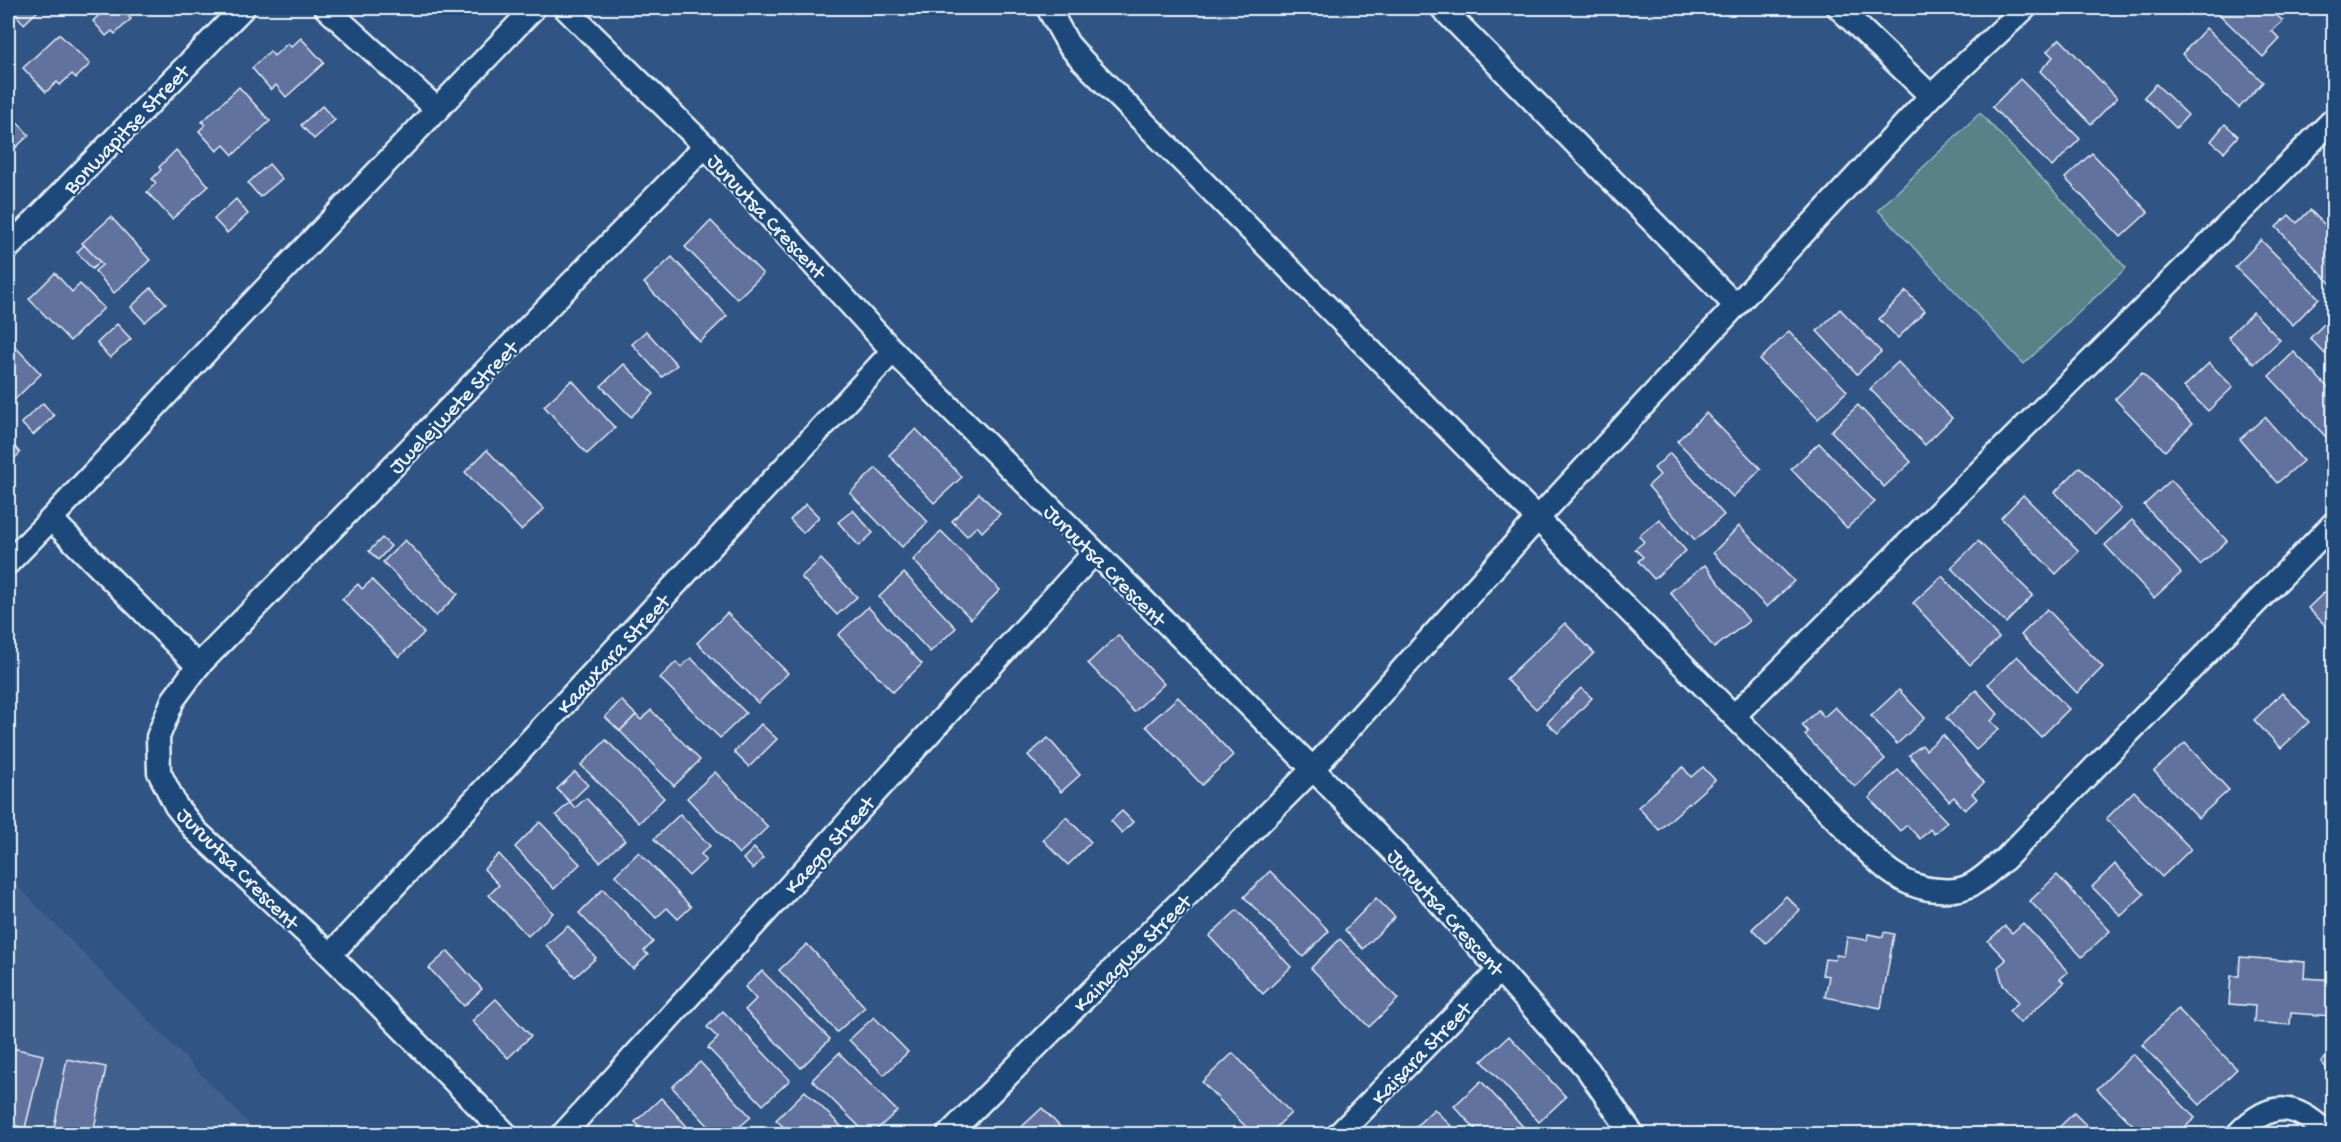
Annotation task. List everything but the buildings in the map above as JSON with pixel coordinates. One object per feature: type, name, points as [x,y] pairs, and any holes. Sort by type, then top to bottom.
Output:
[{"type":"street","name":"Bonwapitse Street","points":[[8,248],[243,8]]},
{"type":"street","points":[[326,8],[438,110]]},
{"type":"street","points":[[8,563],[231,325],[534,8]]},
{"type":"street","name":"Juruutsa Crescent","points":[[565,8],[705,147],[893,351],[1313,769],[1411,870],[1588,1070],[1632,1134]]},
{"type":"street","points":[[1048,8],[1068,44],[1082,60],[1893,875],[1910,885],[1926,890],[1951,891],[1971,885],[2005,859],[2334,523]]},
{"type":"street","points":[[1442,8],[1736,306]]},
{"type":"street","points":[[1839,8],[1931,96]]},
{"type":"street","name":"Kainagwe Street","points":[[949,1134],[1313,769],[1538,518],[1931,96],[2025,8]]},
{"type":"street","points":[[1734,716],[2334,119]]},
{"type":"street","name":"Jwelejwete Street","points":[[198,666],[705,147]]},
{"type":"street","name":"Kaauxara Street","points":[[330,956],[893,351]]},
{"type":"street","points":[[51,519],[198,666]]},
{"type":"street","name":"Kaego Street","points":[[563,1134],[1094,553]]},
{"type":"street","name":"Juruutsa Crescent","points":[[198,666],[173,700],[158,737],[159,772],[176,806],[196,831],[330,956],[506,1134]]},
{"type":"street","name":"Kaisara Street","points":[[1339,1134],[1500,970]]},
{"type":"street","points":[[2238,1134],[2252,1120],[2267,1111],[2285,1109],[2304,1114],[2327,1134]]},
{"type":"shaded area","points":[[8,876],[259,1134],[8,1134]]},
{"type":"green space","points":[[1980,113],[2126,268],[2024,364],[1878,210]]}]
